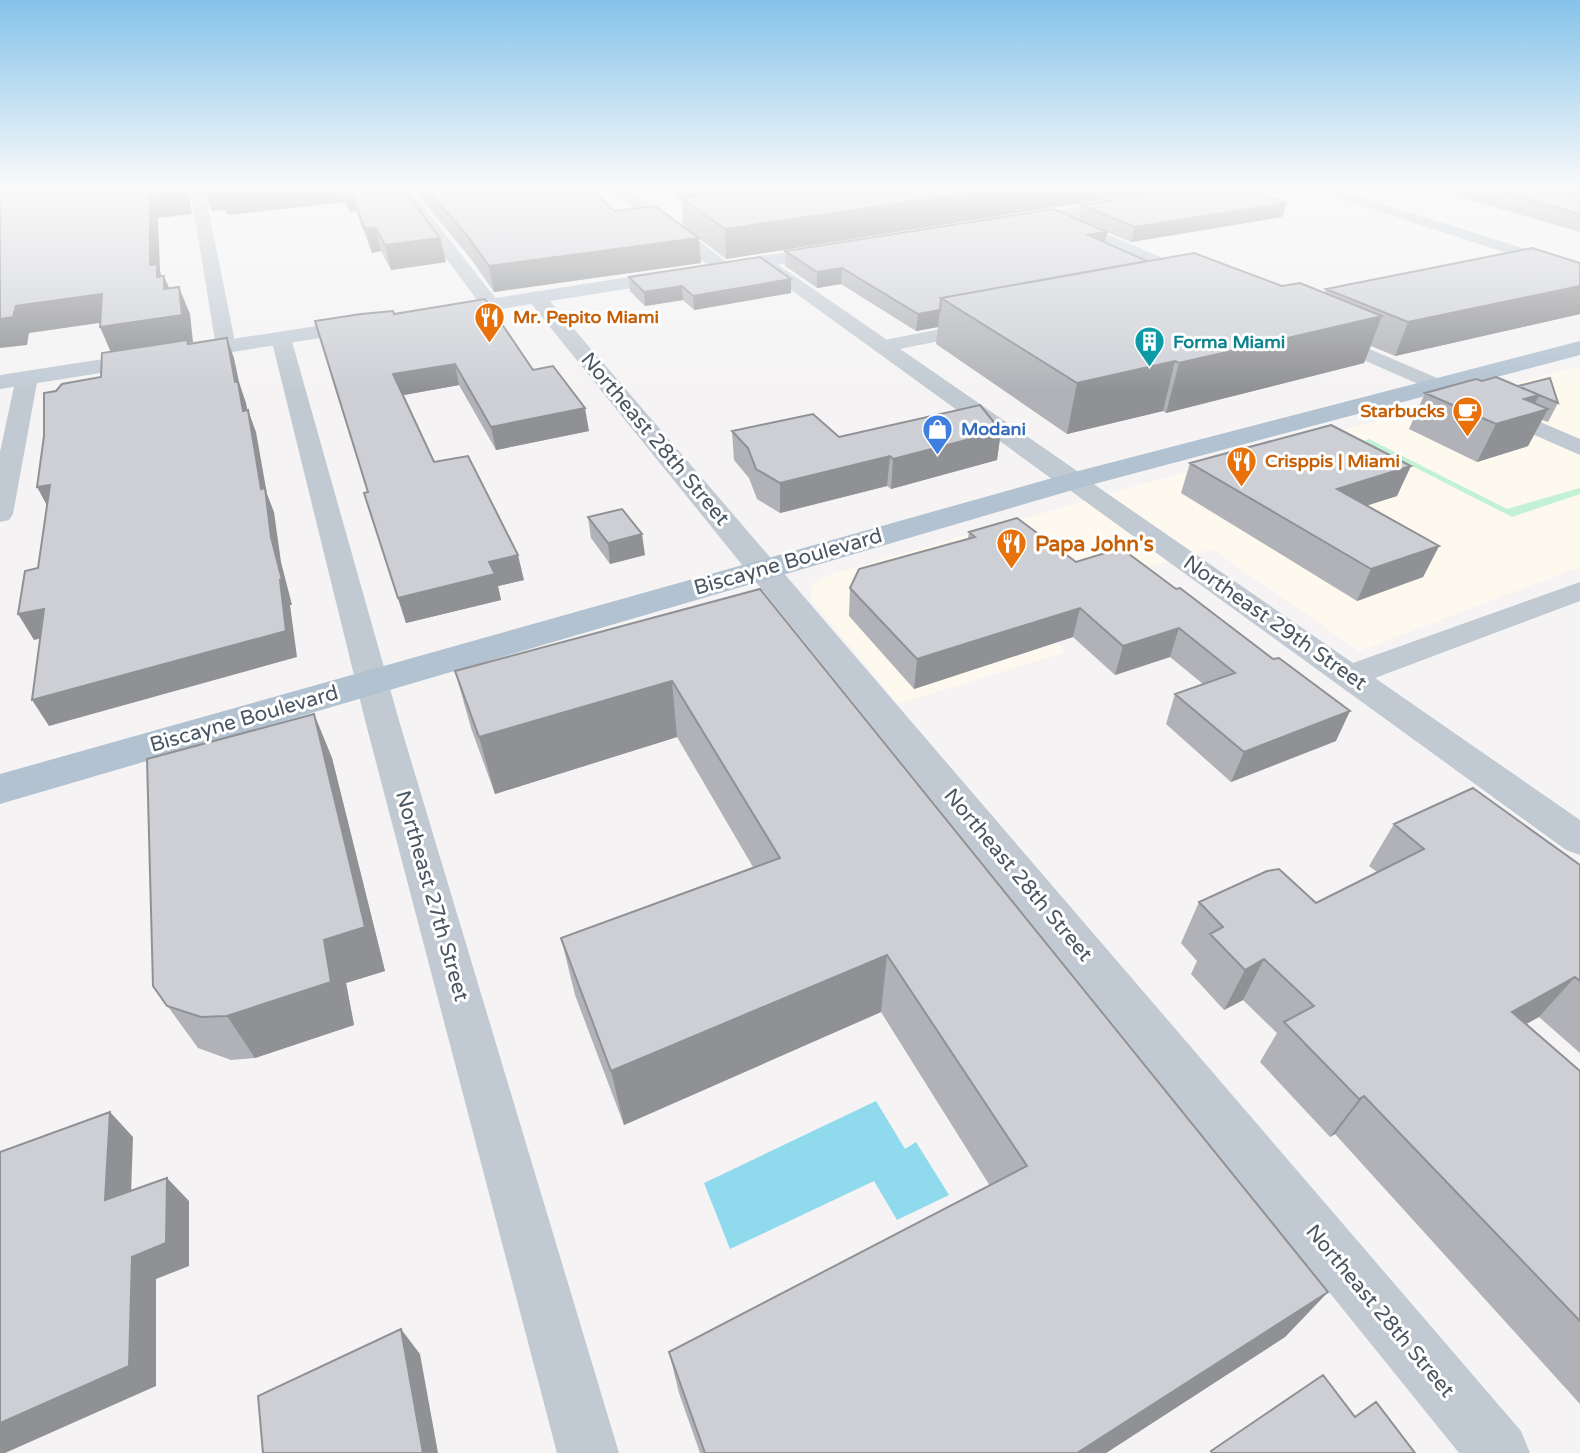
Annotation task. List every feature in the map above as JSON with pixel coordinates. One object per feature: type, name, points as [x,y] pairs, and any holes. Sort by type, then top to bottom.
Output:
[{"type":"main road","points":[[416,316],[804,255]]},
{"type":"main road","points":[[0,382],[391,321]]},
{"type":"main road","name":"Biscayne Boulevard","points":[[0,789],[1073,481],[1580,348]]},
{"type":"street","points":[[209,255],[226,347]]},
{"type":"street","points":[[452,255],[490,304]]},
{"type":"street","points":[[707,255],[723,267]]},
{"type":"street","points":[[1141,255],[1210,285],[1174,290]]},
{"type":"street","points":[[1526,255],[1580,272]]},
{"type":"street","name":"Northeast 29th Street","points":[[764,261],[1580,840]]},
{"type":"street","name":"Northeast 28th Street","points":[[536,297],[1499,1453]]},
{"type":"street","points":[[884,346],[1007,322]]},
{"type":"street","points":[[1304,326],[1580,448]]},
{"type":"street","name":"Northeast 27th Street","points":[[281,338],[373,682],[588,1453]]},
{"type":"street","points":[[0,514],[27,377]]},
{"type":"street","points":[[1350,676],[1580,591]]},
{"type":"shaded area","points":[[1580,366],[1580,567],[1359,651],[1212,549],[1016,605],[1066,652],[898,704],[810,598],[812,585],[822,577],[1143,484]]},
{"type":"green space","points":[[1369,439],[1507,509],[1580,488],[1580,494],[1512,517],[1363,441]]},
{"type":"water","points":[[876,1101],[905,1149],[916,1142],[949,1195],[897,1220],[874,1181],[730,1249],[704,1183]]},
{"type":"building","points":[[0,255],[150,255],[150,265],[157,264],[157,277],[164,276],[164,289],[179,287],[182,315],[100,327],[102,294],[16,306],[13,317],[0,319]]},
{"type":"building","points":[[481,255],[573,255],[489,266]]},
{"type":"building","points":[[791,255],[1133,255],[1147,261],[941,298],[940,310],[918,314],[842,268],[817,272]]},
{"type":"building","points":[[1184,255],[1199,255],[1282,286],[1300,283],[1382,316],[1179,363],[1175,361],[1077,383],[941,298]]},
{"type":"building","points":[[1498,255],[1554,255],[1580,263],[1580,286],[1408,322],[1326,289]]},
{"type":"building","points":[[760,257],[791,279],[693,296],[682,286],[644,292],[629,277]]},
{"type":"building","points":[[485,299],[533,370],[553,366],[585,408],[491,427],[455,364],[393,374],[434,462],[468,456],[518,555],[489,562],[495,574],[398,598],[364,493],[368,492],[315,321],[393,311],[394,314]]},
{"type":"building","points":[[227,338],[243,411],[248,410],[261,489],[265,488],[271,537],[282,580],[286,631],[32,700],[44,609],[18,614],[25,571],[38,568],[50,485],[37,487],[44,436],[44,393],[56,391],[62,384],[101,377],[102,353],[187,340],[188,344]]},
{"type":"building","points":[[1496,377],[1539,395],[1524,399],[1548,409],[1496,424],[1425,393],[1476,379],[1482,381]]},
{"type":"building","points":[[1550,378],[1558,403],[1518,386]]},
{"type":"building","points":[[980,405],[1001,431],[893,459],[890,456],[780,483],[756,469],[748,448],[732,431],[813,414],[839,437]]},
{"type":"building","points":[[1331,425],[1411,466],[1337,489],[1439,546],[1371,569],[1190,463]]},
{"type":"building","points":[[622,509],[642,534],[608,543],[588,517]]},
{"type":"building","points":[[1017,518],[1076,562],[1121,548],[1176,589],[1180,588],[1273,659],[1279,658],[1350,711],[1244,752],[1175,694],[1235,673],[1179,628],[1123,646],[1080,608],[917,659],[850,588],[859,569],[975,537],[969,532]]},
{"type":"building","points":[[760,589],[1328,1292],[1077,1453],[705,1453],[669,1352],[1027,1166],[887,955],[611,1071],[561,938],[780,858],[672,681],[479,737],[455,671]]},
{"type":"building","points":[[314,714],[365,927],[324,940],[331,982],[227,1016],[201,1017],[167,1006],[153,986],[147,759]]},
{"type":"building","points":[[1473,788],[1580,865],[1580,981],[1575,977],[1512,1012],[1580,1071],[1580,1321],[1364,1096],[1359,1099],[1284,1022],[1314,1006],[1264,959],[1245,970],[1210,934],[1223,927],[1199,902],[1267,871],[1279,869],[1316,903],[1424,849],[1394,824]]},
{"type":"building","points":[[110,1112],[105,1200],[167,1178],[166,1243],[132,1257],[129,1366],[0,1423],[0,1152]]},
{"type":"building","points":[[401,1329],[423,1453],[263,1453],[258,1396]]},
{"type":"building","points":[[1323,1375],[1355,1417],[1376,1402],[1415,1453],[1212,1453],[1211,1451]]},
{"type":"place","name":"Mr. Pepito Miami","points":[[490,344]]},
{"type":"place","name":"Forma Miami","points":[[1150,369]]},
{"type":"place","name":"Starbucks","points":[[1468,438]]},
{"type":"place","name":"Modani","points":[[938,456]]},
{"type":"place","name":"Crisppis | Miami","points":[[1242,488]]},
{"type":"place","name":"Papa John's","points":[[1012,571]]}]
